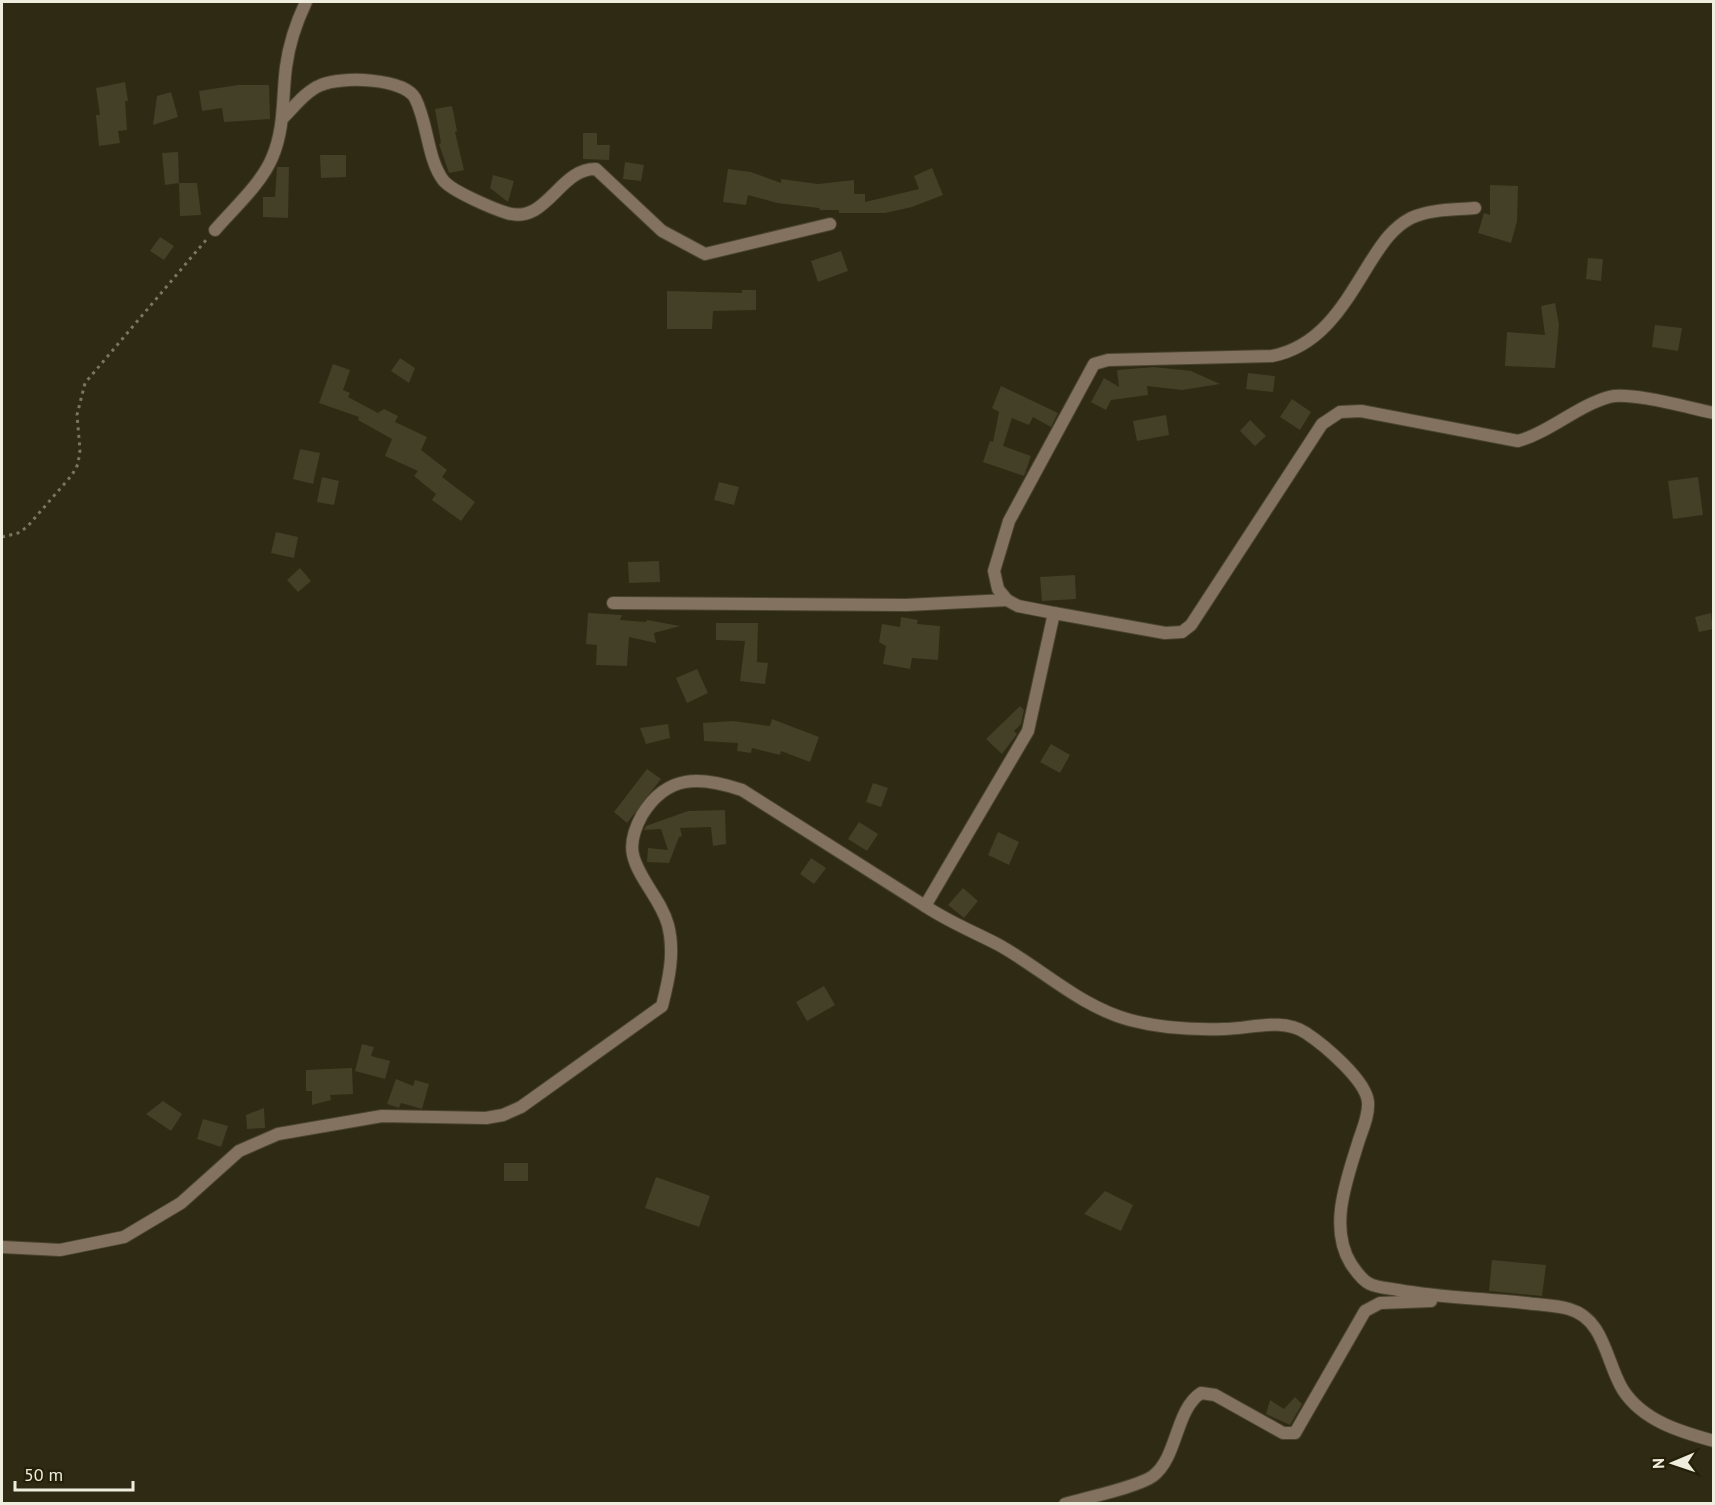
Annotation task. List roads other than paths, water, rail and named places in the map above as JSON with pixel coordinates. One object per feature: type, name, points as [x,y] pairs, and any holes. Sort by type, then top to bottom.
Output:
[{"type":"street","points":[[215,230],[264,172],[272,158],[284,118],[286,65],[295,25],[306,2]]},
{"type":"street","points":[[284,118],[301,99],[320,85],[347,80],[405,87],[416,99],[439,172],[449,186],[499,210],[518,216],[536,210],[574,174],[596,170],[662,231],[705,254],[830,224]]},
{"type":"street","points":[[1474,208],[1429,213],[1412,218],[1396,228],[1383,242],[1334,319],[1313,339],[1289,353],[1272,356],[1108,360],[1094,364],[1009,521],[994,571],[998,589],[1007,600],[1018,606],[1054,613],[1165,633],[1182,632],[1191,625],[1322,424],[1340,412],[1361,411],[1518,441],[1601,400],[1617,396],[1713,413]]},
{"type":"street","points":[[613,603],[906,605],[1007,600]]},
{"type":"street","points":[[925,906],[1028,731],[1054,613]]},
{"type":"street","points":[[2,1247],[60,1250],[124,1237],[181,1203],[239,1151],[278,1134],[382,1116],[486,1118],[521,1107],[662,1006],[669,980],[671,953],[668,925],[633,853],[636,827],[663,788],[691,780],[718,782],[742,790],[951,923],[999,945],[1097,1008],[1128,1020],[1165,1028],[1224,1029],[1273,1025],[1297,1027],[1308,1034],[1355,1078],[1368,1100],[1367,1118],[1341,1210],[1339,1229],[1344,1252],[1354,1268],[1370,1284],[1427,1296],[1498,1300],[1569,1309],[1582,1314],[1600,1336],[1623,1390],[1634,1401],[1659,1422],[1680,1432],[1713,1441]]},
{"type":"street","points":[[1065,1503],[1153,1476],[1165,1459],[1192,1402],[1201,1393],[1215,1395],[1283,1433],[1295,1433],[1365,1311],[1372,1306],[1390,1302],[1498,1300]]}]
